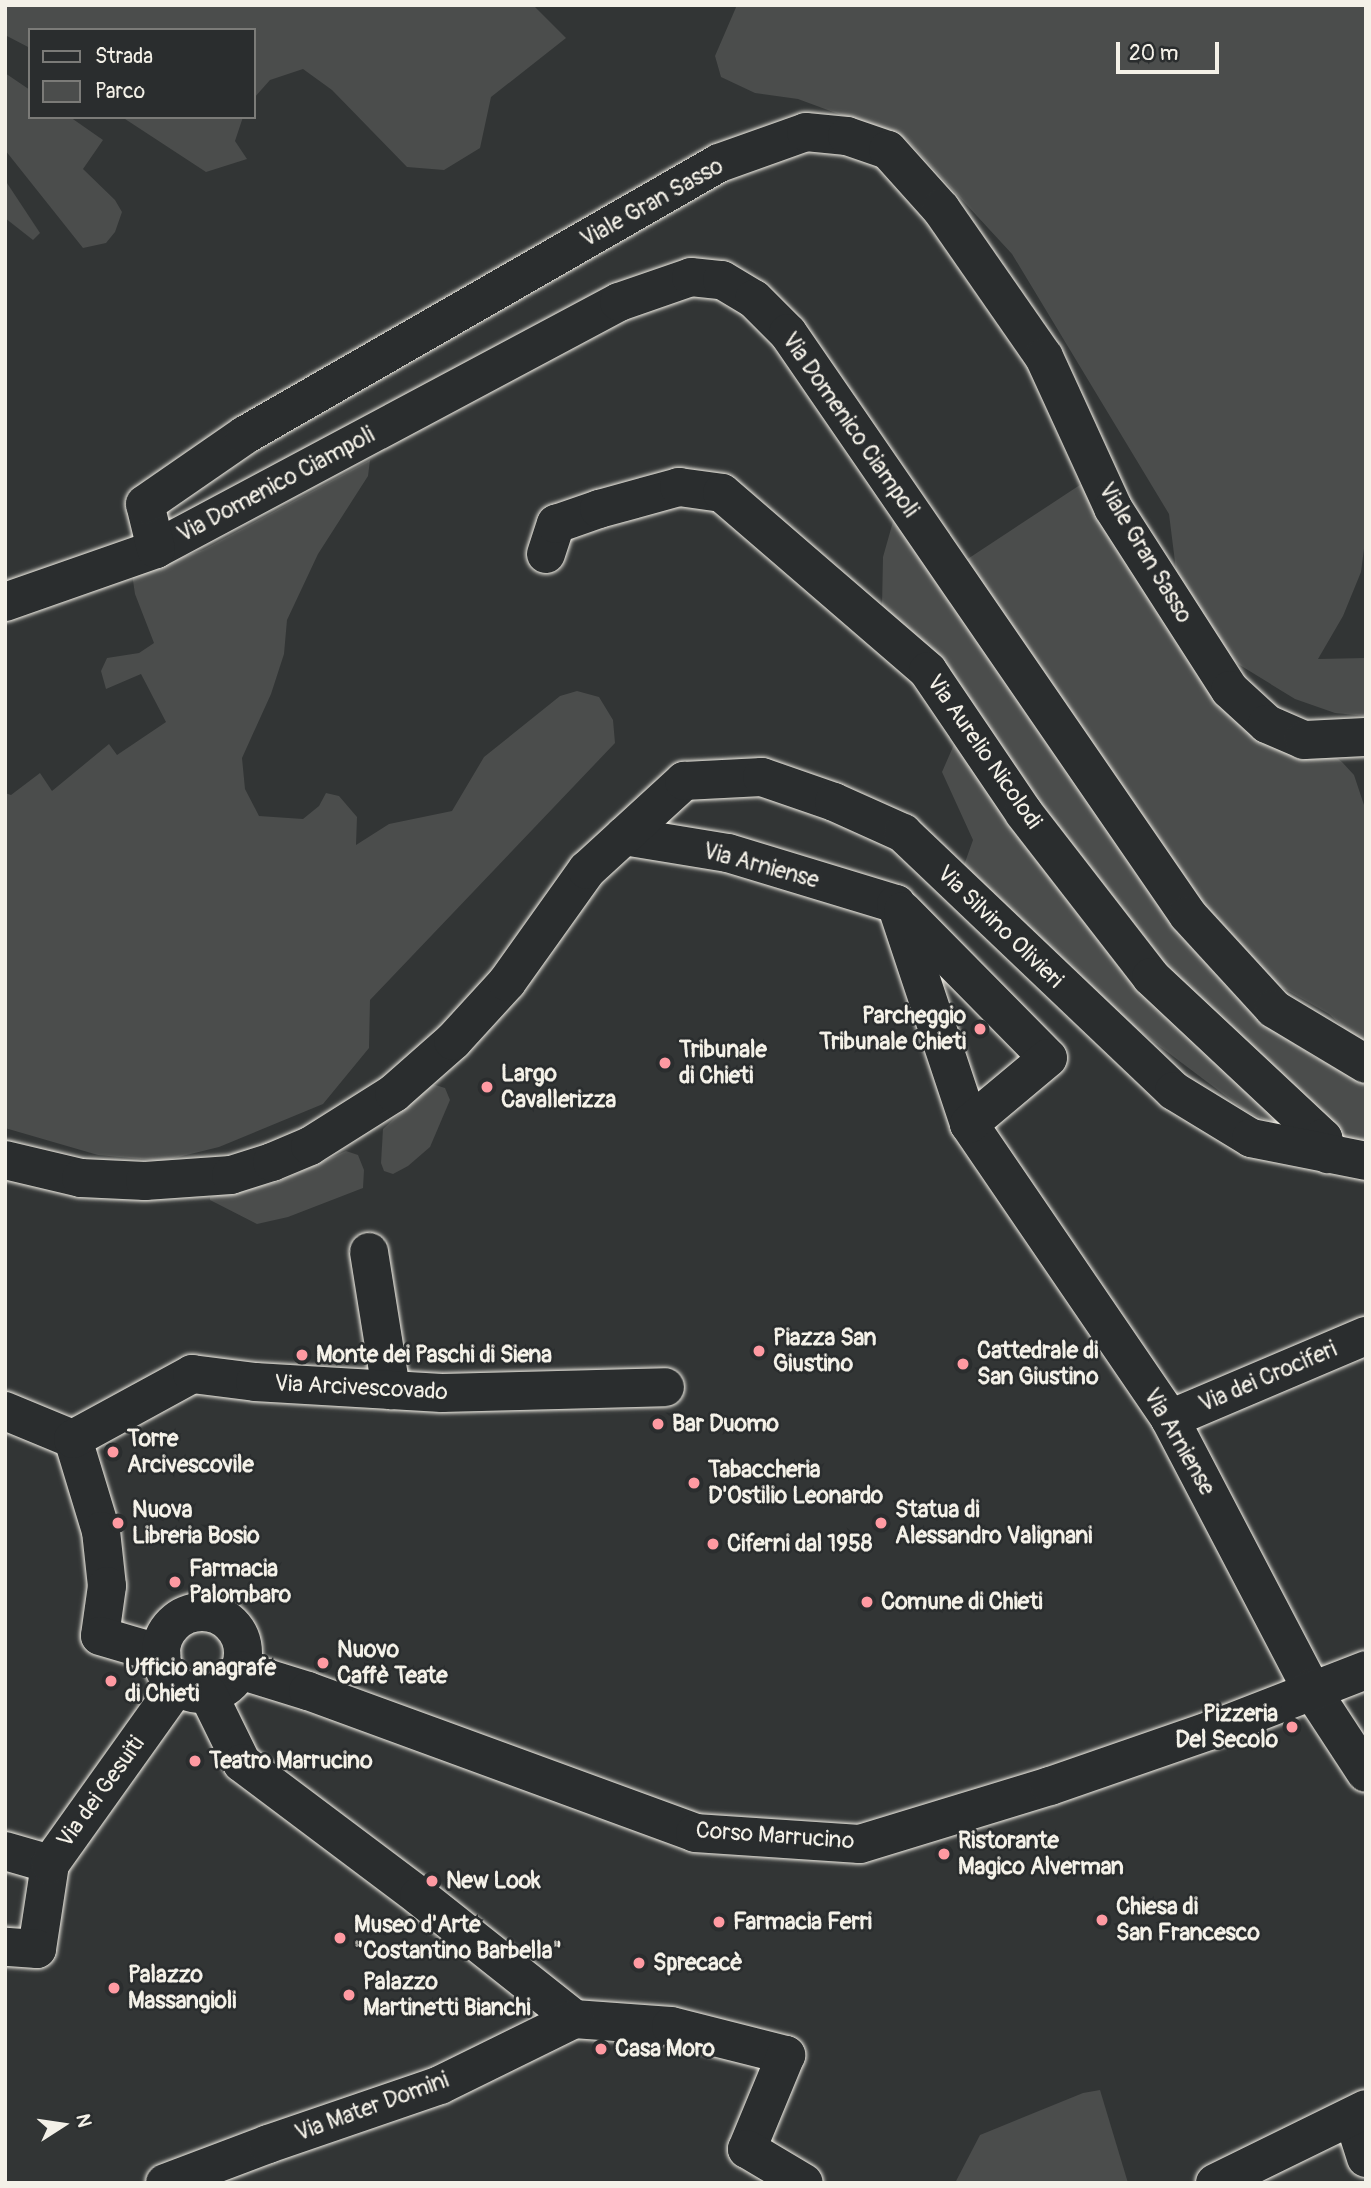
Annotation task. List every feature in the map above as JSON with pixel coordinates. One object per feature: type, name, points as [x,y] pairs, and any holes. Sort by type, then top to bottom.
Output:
[{"type":"street","name":"Viale Gran Sasso","points":[[156,549],[145,504],[245,435],[719,163],[806,132],[846,136],[888,150],[932,199],[1036,345],[1112,508],[1230,690],[1267,724],[1304,740],[1366,737]]},
{"type":"street","name":"Via Domenico Ciampoli","points":[[156,549],[619,302],[691,277],[722,280],[754,299],[788,333],[1188,915],[1274,1009],[1366,1064]]},
{"type":"street","name":"Via Aurelio Nicolodi","points":[[546,554],[556,524],[599,509],[679,487],[722,493],[928,671],[1024,813],[1151,977],[1323,1138],[1328,1154]]},
{"type":"street","points":[[5,602],[156,549]]},
{"type":"street","name":"Via Silvino Olivieri","points":[[624,836],[684,780],[762,777],[834,802],[903,833],[1174,1091],[1251,1138],[1366,1160]]},
{"type":"street","points":[[5,1160],[81,1178],[145,1181],[231,1175],[310,1146],[394,1093],[453,1041],[507,982],[587,870],[624,836]]},
{"type":"street","name":"Via Arniense","points":[[624,836],[728,853],[895,904],[1048,1058],[969,1124]]},
{"type":"street","name":"Via Arniense","points":[[895,904],[969,1124],[1170,1419],[1311,1689],[1366,1773]]},
{"type":"street","points":[[369,1252],[391,1390]]},
{"type":"street","name":"Via dei Crociferi","points":[[1170,1419],[1366,1336]]},
{"type":"street","name":"Via Arcivescovado","points":[[74,1439],[192,1374],[255,1382],[475,1393],[665,1387]]},
{"type":"street","points":[[5,1411],[74,1439],[101,1531],[107,1586],[100,1636],[182,1678],[221,1690],[240,1671],[244,1657],[238,1631],[218,1614],[205,1611],[179,1618],[163,1640],[182,1678],[243,1763],[419,1896],[573,2019],[671,2026],[786,2055],[747,2149],[804,2183]]},
{"type":"street","name":"Corso Marrucino","points":[[240,1671],[307,1691],[695,1833],[860,1844],[1049,1786],[1209,1731],[1311,1689],[1366,1670]]},
{"type":"street","name":"Via dei Gesuiti","points":[[50,1864],[182,1678]]},
{"type":"street","points":[[5,1852],[50,1864],[37,1949],[5,1947]]},
{"type":"street","name":"Via Mater Domini","points":[[165,2183],[268,2144],[440,2085],[573,2019]]},
{"type":"street","points":[[1215,2183],[1359,2113],[1366,2158]]},
{"type":"green space","points":[[5,5],[533,5],[566,38],[491,97],[480,148],[444,170],[407,167],[332,90],[303,69],[270,80],[256,96],[256,28],[28,28],[28,47],[5,35]]},
{"type":"green space","points":[[737,5],[1366,5],[1366,533],[1361,572],[1343,616],[1318,659],[1366,658],[1366,716],[1335,713],[1295,699],[1225,656],[1179,594],[1169,514],[1012,254],[906,139],[798,99],[755,93],[721,77],[715,56]]},
{"type":"green space","points":[[5,73],[28,89],[28,119],[73,119],[103,140],[83,169],[115,200],[122,212],[115,232],[106,243],[83,248],[5,150]]},
{"type":"green space","points":[[125,119],[242,119],[235,141],[247,159],[206,172]]},
{"type":"green space","points":[[5,180],[40,233],[33,240],[5,218]]},
{"type":"green space","points":[[370,460],[368,476],[318,554],[287,620],[284,654],[271,694],[242,758],[245,789],[259,816],[303,819],[319,806],[326,793],[339,796],[357,817],[356,845],[389,824],[452,811],[484,757],[560,696],[577,691],[599,697],[613,720],[615,743],[370,1000],[369,1048],[323,1104],[219,1147],[162,1161],[98,1155],[5,1128],[5,793],[11,795],[40,773],[52,791],[109,744],[117,755],[166,722],[141,674],[106,689],[101,671],[107,658],[139,653],[154,643],[135,594],[132,574],[203,550]]},
{"type":"green space","points":[[1089,479],[1185,644],[1342,762],[1354,775],[1366,811],[1366,1048],[1329,1014],[1269,980],[1210,927],[960,564]]},
{"type":"green space","points":[[894,518],[1262,1022],[1313,1056],[1366,1084],[1366,1147],[1304,1136],[1247,1112],[1105,1005],[963,868],[973,840],[942,772],[959,733],[934,664],[882,606],[883,557]]},
{"type":"green space","points":[[432,1084],[445,1088],[450,1100],[430,1147],[408,1166],[393,1174],[384,1171],[381,1163],[383,1129]]},
{"type":"green space","points":[[346,1151],[358,1155],[364,1170],[363,1188],[288,1217],[257,1224],[210,1200],[210,1197],[278,1182]]},
{"type":"green space","points":[[1100,2090],[1128,2183],[955,2183],[980,2135],[1083,2093]]},
{"type":"place","name":"Parcheggio Tribunale Chieti","points":[[980,1029]]},
{"type":"place","name":"Tribunale di Chieti","points":[[665,1063]]},
{"type":"place","name":"Largo Cavallerizza","points":[[487,1087]]},
{"type":"place","name":"Piazza San Giustino","points":[[759,1351]]},
{"type":"place","name":"Monte dei Paschi di Siena","points":[[302,1355]]},
{"type":"place","name":"Cattedrale di San Giustino","points":[[963,1364]]},
{"type":"place","name":"Bar Duomo","points":[[658,1424]]},
{"type":"place","name":"Torre Arcivescovile","points":[[113,1452]]},
{"type":"place","name":"Tabaccheria D'Ostilio Leonardo","points":[[694,1483]]},
{"type":"place","name":"Nuova Libreria Bosio","points":[[118,1523]]},
{"type":"place","name":"Statua di Alessandro Valignani","points":[[881,1523]]},
{"type":"place","name":"Ciferni dal 1958","points":[[713,1544]]},
{"type":"place","name":"Farmacia Palombaro","points":[[175,1582]]},
{"type":"place","name":"Comune di Chieti","points":[[867,1602]]},
{"type":"place","name":"Nuovo Caffè Teate","points":[[323,1663]]},
{"type":"place","name":"Ufficio anagrafe di Chieti","points":[[111,1681]]},
{"type":"place","name":"Pizzeria Del Secolo","points":[[1292,1727]]},
{"type":"place","name":"Teatro Marrucino","points":[[195,1761]]},
{"type":"place","name":"Ristorante Magico Alverman","points":[[944,1854]]},
{"type":"place","name":"New Look","points":[[432,1881]]},
{"type":"place","name":"Chiesa di San Francesco","points":[[1102,1920]]},
{"type":"place","name":"Farmacia Ferri","points":[[719,1922]]},
{"type":"place","name":"Museo d'Arte \"Costantino Barbella\"","points":[[340,1938]]},
{"type":"place","name":"Sprecacè","points":[[639,1963]]},
{"type":"place","name":"Palazzo Massangioli","points":[[114,1988]]},
{"type":"place","name":"Palazzo Martinetti Bianchi","points":[[349,1995]]},
{"type":"place","name":"Casa Moro","points":[[601,2049]]}]
